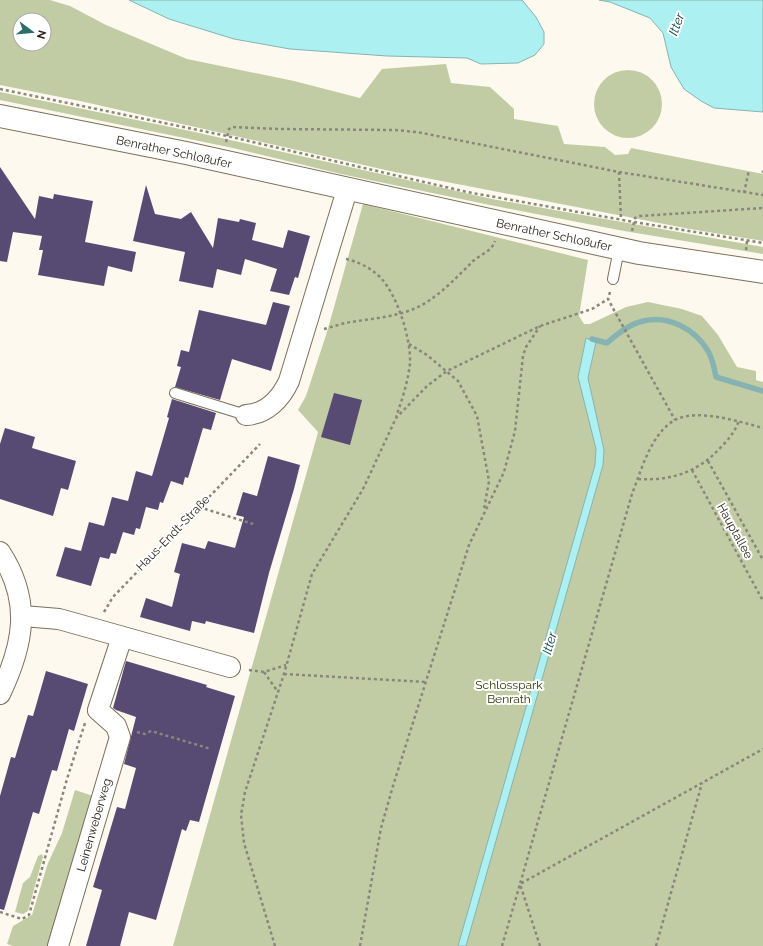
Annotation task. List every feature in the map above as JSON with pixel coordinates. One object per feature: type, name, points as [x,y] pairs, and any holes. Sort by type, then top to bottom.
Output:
[{"type":"street","name":"Benrather Schloßufer","points":[[0,116],[222,162],[619,249],[763,272]]},
{"type":"street","points":[[246,415],[264,410],[284,392],[294,368],[347,190]]},
{"type":"street","points":[[0,552],[17,589],[23,616],[15,658],[0,694]]},
{"type":"street","points":[[23,616],[59,619],[230,667]]},
{"type":"street","points":[[116,726],[98,710],[122,636]]},
{"type":"street","name":"Leinenweberweg","points":[[58,946],[120,737],[116,726]]},
{"type":"lane","points":[[613,279],[619,249]]},
{"type":"lane","points":[[175,393],[246,415]]},
{"type":"path","points":[[0,89],[228,136],[467,192],[621,220],[763,243]]},
{"type":"path","points":[[222,162],[229,129],[232,127],[394,130],[451,138],[619,172],[763,195]]},
{"type":"path","points":[[744,193],[749,170]]},
{"type":"path","points":[[619,172],[621,220]]},
{"type":"path","points":[[634,222],[635,218],[640,216],[763,208]]},
{"type":"path","points":[[307,325],[325,329],[344,323],[389,316],[412,310],[428,301],[453,281],[475,260],[494,246],[500,223]]},
{"type":"path","points":[[275,946],[244,843],[241,824],[245,792],[287,665],[312,574],[363,489],[396,418],[410,364],[409,344],[399,313],[388,289],[374,273],[365,266],[354,261],[328,255]]},
{"type":"path","points":[[613,279],[608,299],[675,420]]},
{"type":"path","points":[[396,418],[427,386],[447,371],[540,326],[592,309],[608,299]]},
{"type":"path","points":[[360,946],[381,828],[469,545],[504,472],[515,431],[523,356],[526,347],[540,326]]},
{"type":"path","points":[[409,344],[427,354],[458,381],[477,416],[489,481],[484,512]]},
{"type":"path","points":[[502,946],[638,479],[646,457],[656,440],[675,420],[696,416],[738,421],[763,428]]},
{"type":"path","points":[[638,479],[661,478],[692,470],[708,461],[732,434],[738,421]]},
{"type":"path","name":"Haus-Endt-Straße","points":[[95,629],[113,597],[260,444]]},
{"type":"path","name":"Hauptallee","points":[[708,461],[763,560]]},
{"type":"path","name":"Hauptallee","points":[[692,470],[763,601]]},
{"type":"path","points":[[199,507],[253,524]]},
{"type":"path","points":[[230,667],[264,672],[287,665]]},
{"type":"path","points":[[264,672],[278,692]]},
{"type":"path","points":[[284,674],[426,682]]},
{"type":"path","points":[[0,912],[22,919],[29,915],[83,725],[98,710]]},
{"type":"path","points":[[116,726],[145,734],[151,732],[211,749]]},
{"type":"path","points":[[520,884],[763,749]]},
{"type":"path","points":[[656,946],[702,783]]},
{"type":"path","points":[[520,884],[540,946]]},
{"type":"green space","points":[[0,0],[50,0],[70,6],[106,25],[187,59],[294,81],[360,98],[382,69],[446,64],[451,83],[490,87],[514,109],[514,119],[558,126],[564,144],[605,147],[615,155],[628,154],[631,148],[763,174],[763,241],[690,229],[390,171],[80,101],[0,85]]},
{"type":"green space","points":[[621,70],[635,70],[647,75],[657,85],[662,97],[662,111],[657,123],[647,133],[635,138],[621,138],[609,133],[599,123],[594,111],[594,97],[599,85],[609,75]]},
{"type":"green space","points":[[0,92],[190,131],[492,199],[763,247],[763,254],[624,231],[341,174],[233,148],[0,100]]},
{"type":"green space","name":"Schlosspark Benrath","points":[[363,204],[588,260],[579,316],[584,324],[590,324],[626,307],[648,302],[682,309],[702,316],[718,335],[737,367],[756,371],[756,380],[763,382],[763,946],[173,946],[317,436],[318,432],[298,410],[306,396],[327,332]]},
{"type":"green space","points":[[75,790],[96,797],[53,946],[13,946],[7,944],[13,926],[32,915],[48,863],[62,833]]},
{"type":"green space","points":[[42,854],[43,857],[28,911],[23,914],[15,912],[23,883],[30,877],[38,856]]},
{"type":"water","points":[[129,0],[522,0],[536,17],[544,32],[544,44],[535,55],[518,63],[481,64],[467,58],[387,56],[290,49],[234,39],[169,19]]},
{"type":"water","name":"Itter","points":[[599,0],[763,0],[763,112],[714,108],[701,101],[684,89],[671,67],[663,33],[650,18],[610,2]]},
{"type":"water","name":"Itter","points":[[586,338],[596,342],[588,378],[604,450],[603,465],[466,946],[458,946],[595,465],[596,449],[578,377]]},
{"type":"building","points":[[0,167],[35,219],[39,196],[53,199],[54,194],[93,201],[85,242],[136,252],[132,272],[108,266],[104,286],[38,275],[43,250],[39,250],[42,236],[13,232],[7,262],[0,261]]},
{"type":"building","points":[[146,185],[155,214],[181,219],[191,212],[213,248],[218,218],[239,222],[240,219],[256,223],[252,240],[283,248],[288,230],[310,236],[298,278],[295,277],[289,295],[270,291],[277,269],[245,259],[241,275],[217,269],[213,288],[179,281],[185,252],[133,241]]},
{"type":"building","points":[[273,302],[290,306],[271,371],[232,359],[220,400],[175,387],[181,367],[177,366],[181,350],[189,352],[199,310],[266,325]]},
{"type":"building","points":[[334,393],[362,400],[350,445],[321,437]]},
{"type":"building","points":[[172,399],[216,413],[211,430],[203,428],[188,478],[185,477],[183,485],[171,481],[163,503],[160,502],[158,510],[146,507],[140,529],[136,528],[134,535],[123,532],[116,554],[111,553],[109,559],[100,557],[91,586],[56,576],[65,547],[81,551],[89,522],[104,526],[112,497],[128,501],[136,471],[152,476],[169,418],[167,417]]},
{"type":"building","points":[[5,428],[35,437],[32,448],[76,461],[68,490],[61,488],[53,516],[0,499],[0,444]]},
{"type":"building","points":[[268,456],[300,465],[269,573],[254,633],[206,621],[205,624],[192,621],[190,631],[140,617],[146,598],[172,607],[180,574],[174,572],[182,543],[205,549],[208,541],[235,548],[244,517],[236,515],[243,492],[257,496]]},
{"type":"building","points":[[126,661],[207,685],[206,687],[235,696],[199,822],[190,820],[186,831],[182,829],[156,920],[129,912],[120,946],[86,946],[102,890],[93,887],[117,807],[125,809],[136,768],[124,764],[136,717],[113,708]]},
{"type":"building","points":[[46,671],[88,684],[74,731],[69,729],[57,771],[52,770],[39,814],[33,812],[4,910],[0,909],[0,796],[11,757],[15,758],[28,715],[33,716]]},
{"type":"waterway","points":[[592,339],[607,343],[615,336],[638,322],[653,320],[672,322],[689,330],[703,343],[711,357],[716,377],[763,391]]}]
